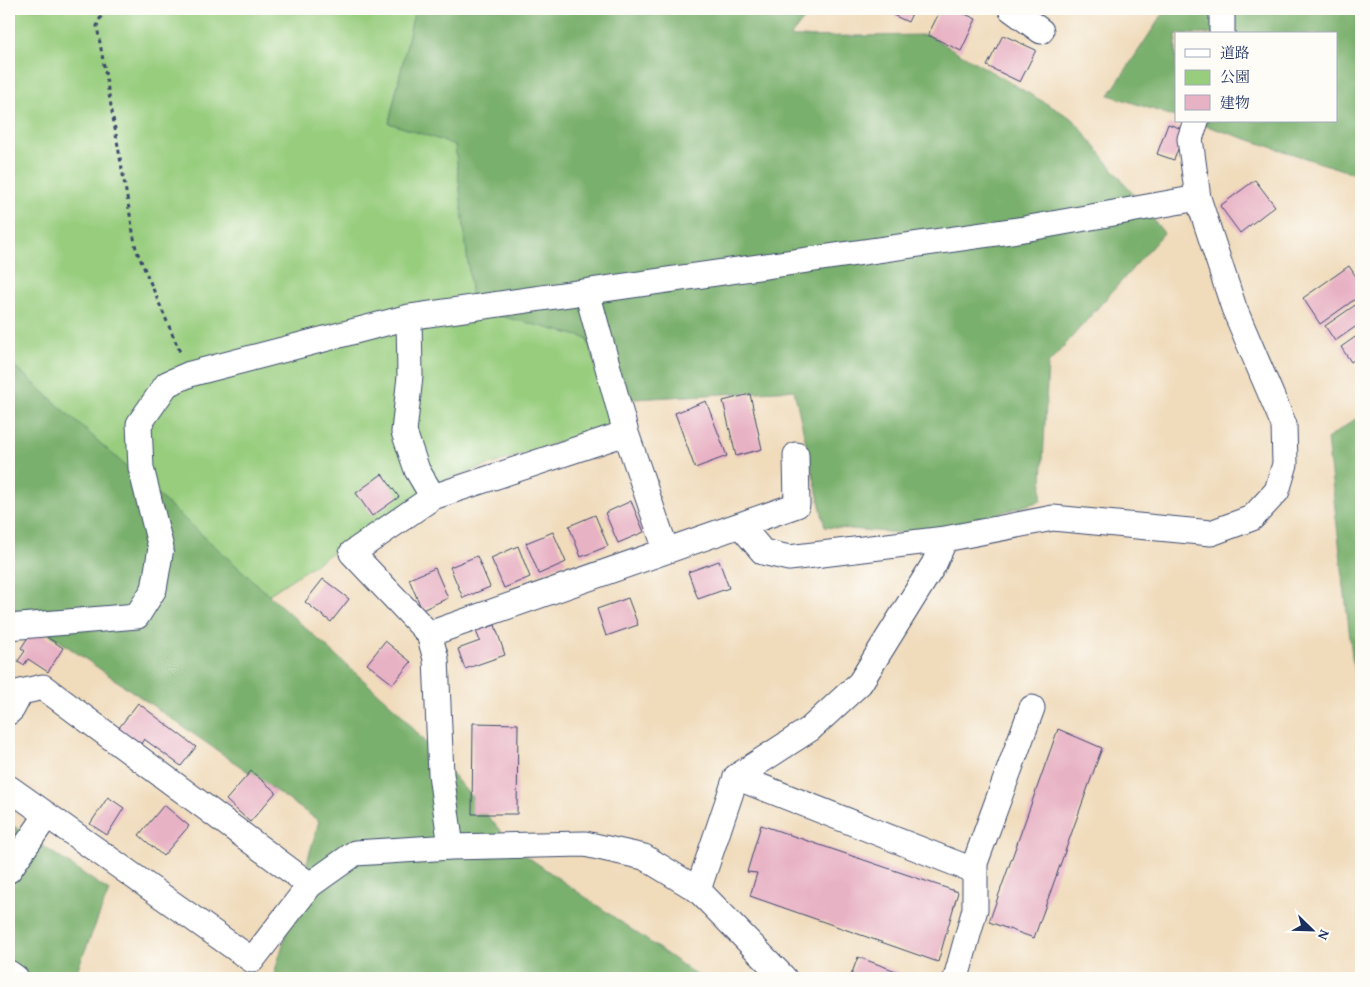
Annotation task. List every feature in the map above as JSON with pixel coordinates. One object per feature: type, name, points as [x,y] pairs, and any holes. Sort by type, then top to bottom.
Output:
[{"type":"street","points":[[1011,9],[1041,31]]},
{"type":"street","points":[[1222,9],[1222,32]]},
{"type":"street","points":[[740,525],[763,552],[789,558],[945,539],[1053,518],[1211,534],[1252,518],[1278,491],[1285,464],[1284,425],[1234,308],[1198,198],[1190,139],[1196,122]]},
{"type":"street","points":[[9,627],[137,616],[154,589],[161,548],[142,468],[139,424],[166,384],[190,374],[409,317],[1024,229],[1198,198]]},
{"type":"street","points":[[586,292],[626,433],[666,550]]},
{"type":"street","points":[[409,317],[410,376],[404,432],[416,470],[433,496]]},
{"type":"street","points":[[451,847],[441,774],[436,659],[429,634],[352,553],[433,496],[626,433]]},
{"type":"street","points":[[429,634],[797,505],[796,455]]},
{"type":"street","points":[[698,890],[736,777],[810,729],[860,683],[934,564],[945,539]]},
{"type":"street","points":[[9,712],[20,692],[42,686],[310,885]]},
{"type":"street","points":[[956,978],[975,909],[975,863],[1032,708]]},
{"type":"street","points":[[736,777],[975,871]]},
{"type":"street","points":[[9,788],[252,960],[310,885],[355,853],[451,847],[584,844],[644,857],[698,890],[784,978]]},
{"type":"street","points":[[9,870],[47,815]]},
{"type":"street","points":[[9,973],[16,978]]},
{"type":"path","points":[[104,9],[97,26],[136,249],[190,374]]},
{"type":"green space","points":[[9,9],[415,9],[389,123],[455,144],[473,309],[587,338],[614,424],[441,481],[268,595],[9,361]]},
{"type":"green space","points":[[415,9],[812,9],[790,37],[928,35],[1073,119],[1164,233],[1048,364],[1041,501],[925,535],[825,527],[794,390],[616,400],[587,338],[473,309],[455,145],[389,123]]},
{"type":"green space","points":[[1166,9],[1361,9],[1361,176],[1194,122],[1338,122],[1338,32],[1175,32],[1175,117],[1109,95]]},
{"type":"green space","points":[[9,361],[400,713],[515,848],[701,978],[273,978],[319,821],[9,606]]},
{"type":"green space","points":[[1361,415],[1361,733],[1327,439]]},
{"type":"green space","points":[[9,823],[109,891],[74,978],[9,978]]},
{"type":"building","points":[[880,9],[914,9],[908,22]]},
{"type":"building","points":[[941,9],[954,9],[976,19],[961,51],[928,35]]},
{"type":"building","points":[[1003,35],[1036,50],[1020,82],[987,66]]},
{"type":"building","points":[[1168,124],[1185,130],[1174,160],[1157,154]]},
{"type":"building","points":[[1255,180],[1275,206],[1240,233],[1220,206]]},
{"type":"building","points":[[1349,266],[1361,284],[1361,295],[1320,324],[1303,298]]},
{"type":"building","points":[[1361,301],[1361,323],[1335,341],[1325,326]]},
{"type":"building","points":[[1361,333],[1361,355],[1351,362],[1341,347]]},
{"type":"building","points":[[750,394],[762,449],[736,456],[723,401]]},
{"type":"building","points":[[706,401],[727,456],[695,468],[675,413]]},
{"type":"building","points":[[382,474],[399,497],[372,516],[356,493]]},
{"type":"building","points":[[631,501],[644,532],[618,543],[605,513]]},
{"type":"building","points":[[595,515],[608,546],[581,557],[569,526]]},
{"type":"building","points":[[553,532],[566,562],[539,574],[526,543]]},
{"type":"building","points":[[518,546],[530,577],[504,588],[491,558]]},
{"type":"building","points":[[477,556],[490,587],[463,598],[450,567]]},
{"type":"building","points":[[719,561],[729,588],[698,599],[688,572]]},
{"type":"building","points":[[435,568],[448,598],[422,610],[409,579]]},
{"type":"building","points":[[323,579],[349,599],[331,622],[305,602]]},
{"type":"building","points":[[628,598],[638,625],[606,636],[597,609]]},
{"type":"building","points":[[495,625],[505,655],[465,669],[458,649],[480,641],[476,631]]},
{"type":"building","points":[[34,628],[63,648],[48,672],[28,659],[24,665],[18,661],[25,651],[21,648]]},
{"type":"building","points":[[385,641],[411,662],[393,684],[367,664]]},
{"type":"building","points":[[138,703],[196,747],[181,766],[144,739],[140,745],[118,729]]},
{"type":"building","points":[[473,723],[518,724],[517,814],[472,814]]},
{"type":"building","points":[[1058,729],[1102,748],[1034,938],[989,922]]},
{"type":"building","points":[[251,771],[276,792],[250,822],[226,800]]},
{"type":"building","points":[[108,797],[124,808],[107,835],[90,824]]},
{"type":"building","points":[[164,805],[189,826],[163,856],[139,835]]},
{"type":"building","points":[[761,825],[958,892],[938,962],[750,896],[757,873],[747,872]]},
{"type":"building","points":[[858,957],[915,978],[850,978]]}]
